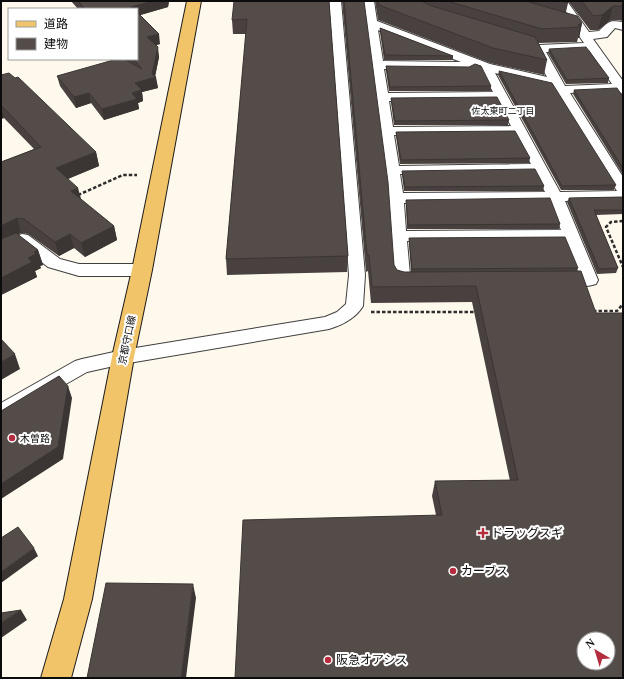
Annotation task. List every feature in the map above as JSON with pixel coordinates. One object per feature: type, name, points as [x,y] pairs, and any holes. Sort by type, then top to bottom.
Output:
[{"type":"main road","name":"京都守口線","points":[[56,678],[78,599],[123,357],[142,270],[194,1]]},
{"type":"street","points":[[2,411],[82,366],[123,357],[329,323],[354,306],[358,275],[335,1]]},
{"type":"street","points":[[368,1],[396,198],[402,281],[434,280]]},
{"type":"street","points":[[561,1],[622,89]]},
{"type":"street","points":[[563,21],[578,26]]},
{"type":"street","points":[[371,23],[428,46],[485,66],[560,87],[622,89]]},
{"type":"street","points":[[510,41],[538,49],[589,41],[603,34],[612,24],[623,26]]},
{"type":"street","points":[[538,49],[623,189]]},
{"type":"street","points":[[377,65],[485,66]]},
{"type":"street","points":[[485,66],[554,196],[590,280],[544,280]]},
{"type":"street","points":[[382,97],[501,96]]},
{"type":"street","points":[[387,131],[519,130]]},
{"type":"street","points":[[392,170],[539,168]]},
{"type":"street","points":[[396,198],[623,196]]},
{"type":"street","points":[[399,236],[571,235]]},
{"type":"street","points":[[1,249],[22,239],[54,263],[79,270],[142,270]]},
{"type":"path","points":[[72,197],[122,175],[136,175]]},
{"type":"path","points":[[623,221],[614,221],[609,223],[606,227],[623,267]]},
{"type":"path","points":[[586,311],[617,311],[623,304]]},
{"type":"path","points":[[348,311],[484,312]]},
{"type":"building","points":[[78,1],[153,1],[131,7],[132,8],[84,8]]},
{"type":"building","points":[[234,1],[329,1],[348,256],[226,259],[247,19],[232,20]]},
{"type":"building","points":[[344,1],[364,1],[388,182],[394,265],[397,270],[404,272],[581,271],[596,313],[623,313],[623,678],[235,678],[243,520],[442,515],[435,481],[518,480],[476,286],[372,287],[369,255],[367,255]]},
{"type":"building","points":[[378,1],[421,1],[432,6],[535,37],[547,60],[493,48],[379,5]]},
{"type":"building","points":[[447,1],[526,1],[577,16],[582,23],[578,25],[580,27],[542,29]]},
{"type":"building","points":[[582,1],[623,1],[623,6],[613,6],[602,15],[593,16]]},
{"type":"building","points":[[138,13],[159,34],[147,37],[158,47],[152,74],[156,77],[135,83],[142,90],[132,93],[137,99],[102,109],[89,93],[74,97],[57,76],[113,60],[126,60],[142,69],[134,60],[138,60]]},
{"type":"building","points":[[380,28],[453,56],[385,55]]},
{"type":"building","points":[[586,47],[609,78],[567,80],[549,49]]},
{"type":"building","points":[[475,64],[481,66],[491,86],[390,87],[386,66],[469,67]]},
{"type":"building","points":[[499,71],[552,83],[616,185],[562,186]]},
{"type":"building","points":[[9,73],[15,78],[18,77],[96,152],[56,168],[78,188],[71,191],[114,226],[81,243],[70,234],[55,242],[24,219],[17,218],[1,226],[1,162],[41,147],[1,105],[1,75]]},
{"type":"building","points":[[617,88],[623,97],[623,168],[574,90]]},
{"type":"building","points":[[497,97],[509,120],[395,121],[391,98]]},
{"type":"building","points":[[515,131],[530,158],[401,160],[396,132]]},
{"type":"building","points":[[535,169],[544,186],[405,187],[402,171]]},
{"type":"building","points":[[623,197],[623,210],[594,210],[618,268],[599,269],[569,198]]},
{"type":"building","points":[[550,198],[560,224],[408,225],[406,200]]},
{"type":"building","points":[[16,233],[38,250],[34,252],[36,254],[28,258],[32,262],[1,278],[1,239]]},
{"type":"building","points":[[565,237],[578,268],[412,269],[409,238]]},
{"type":"building","points":[[1,339],[15,354],[1,362]]},
{"type":"building","points":[[59,376],[68,386],[58,447],[1,484],[1,411]]},
{"type":"building","points":[[18,527],[34,548],[1,572],[1,538]]},
{"type":"building","points":[[106,583],[193,584],[181,678],[87,678]]},
{"type":"building","points":[[21,610],[1,623],[1,613]]},
{"type":"place","name":"木曽路","points":[[12,438]]},
{"type":"place","name":"ドラッグスギ","points":[[483,533]]},
{"type":"place","name":"カーブス","points":[[453,571]]},
{"type":"place","name":"阪急オアシス","points":[[328,660]]},
{"type":"district","name":"佐太東町二丁目","points":[[503,111]]}]
